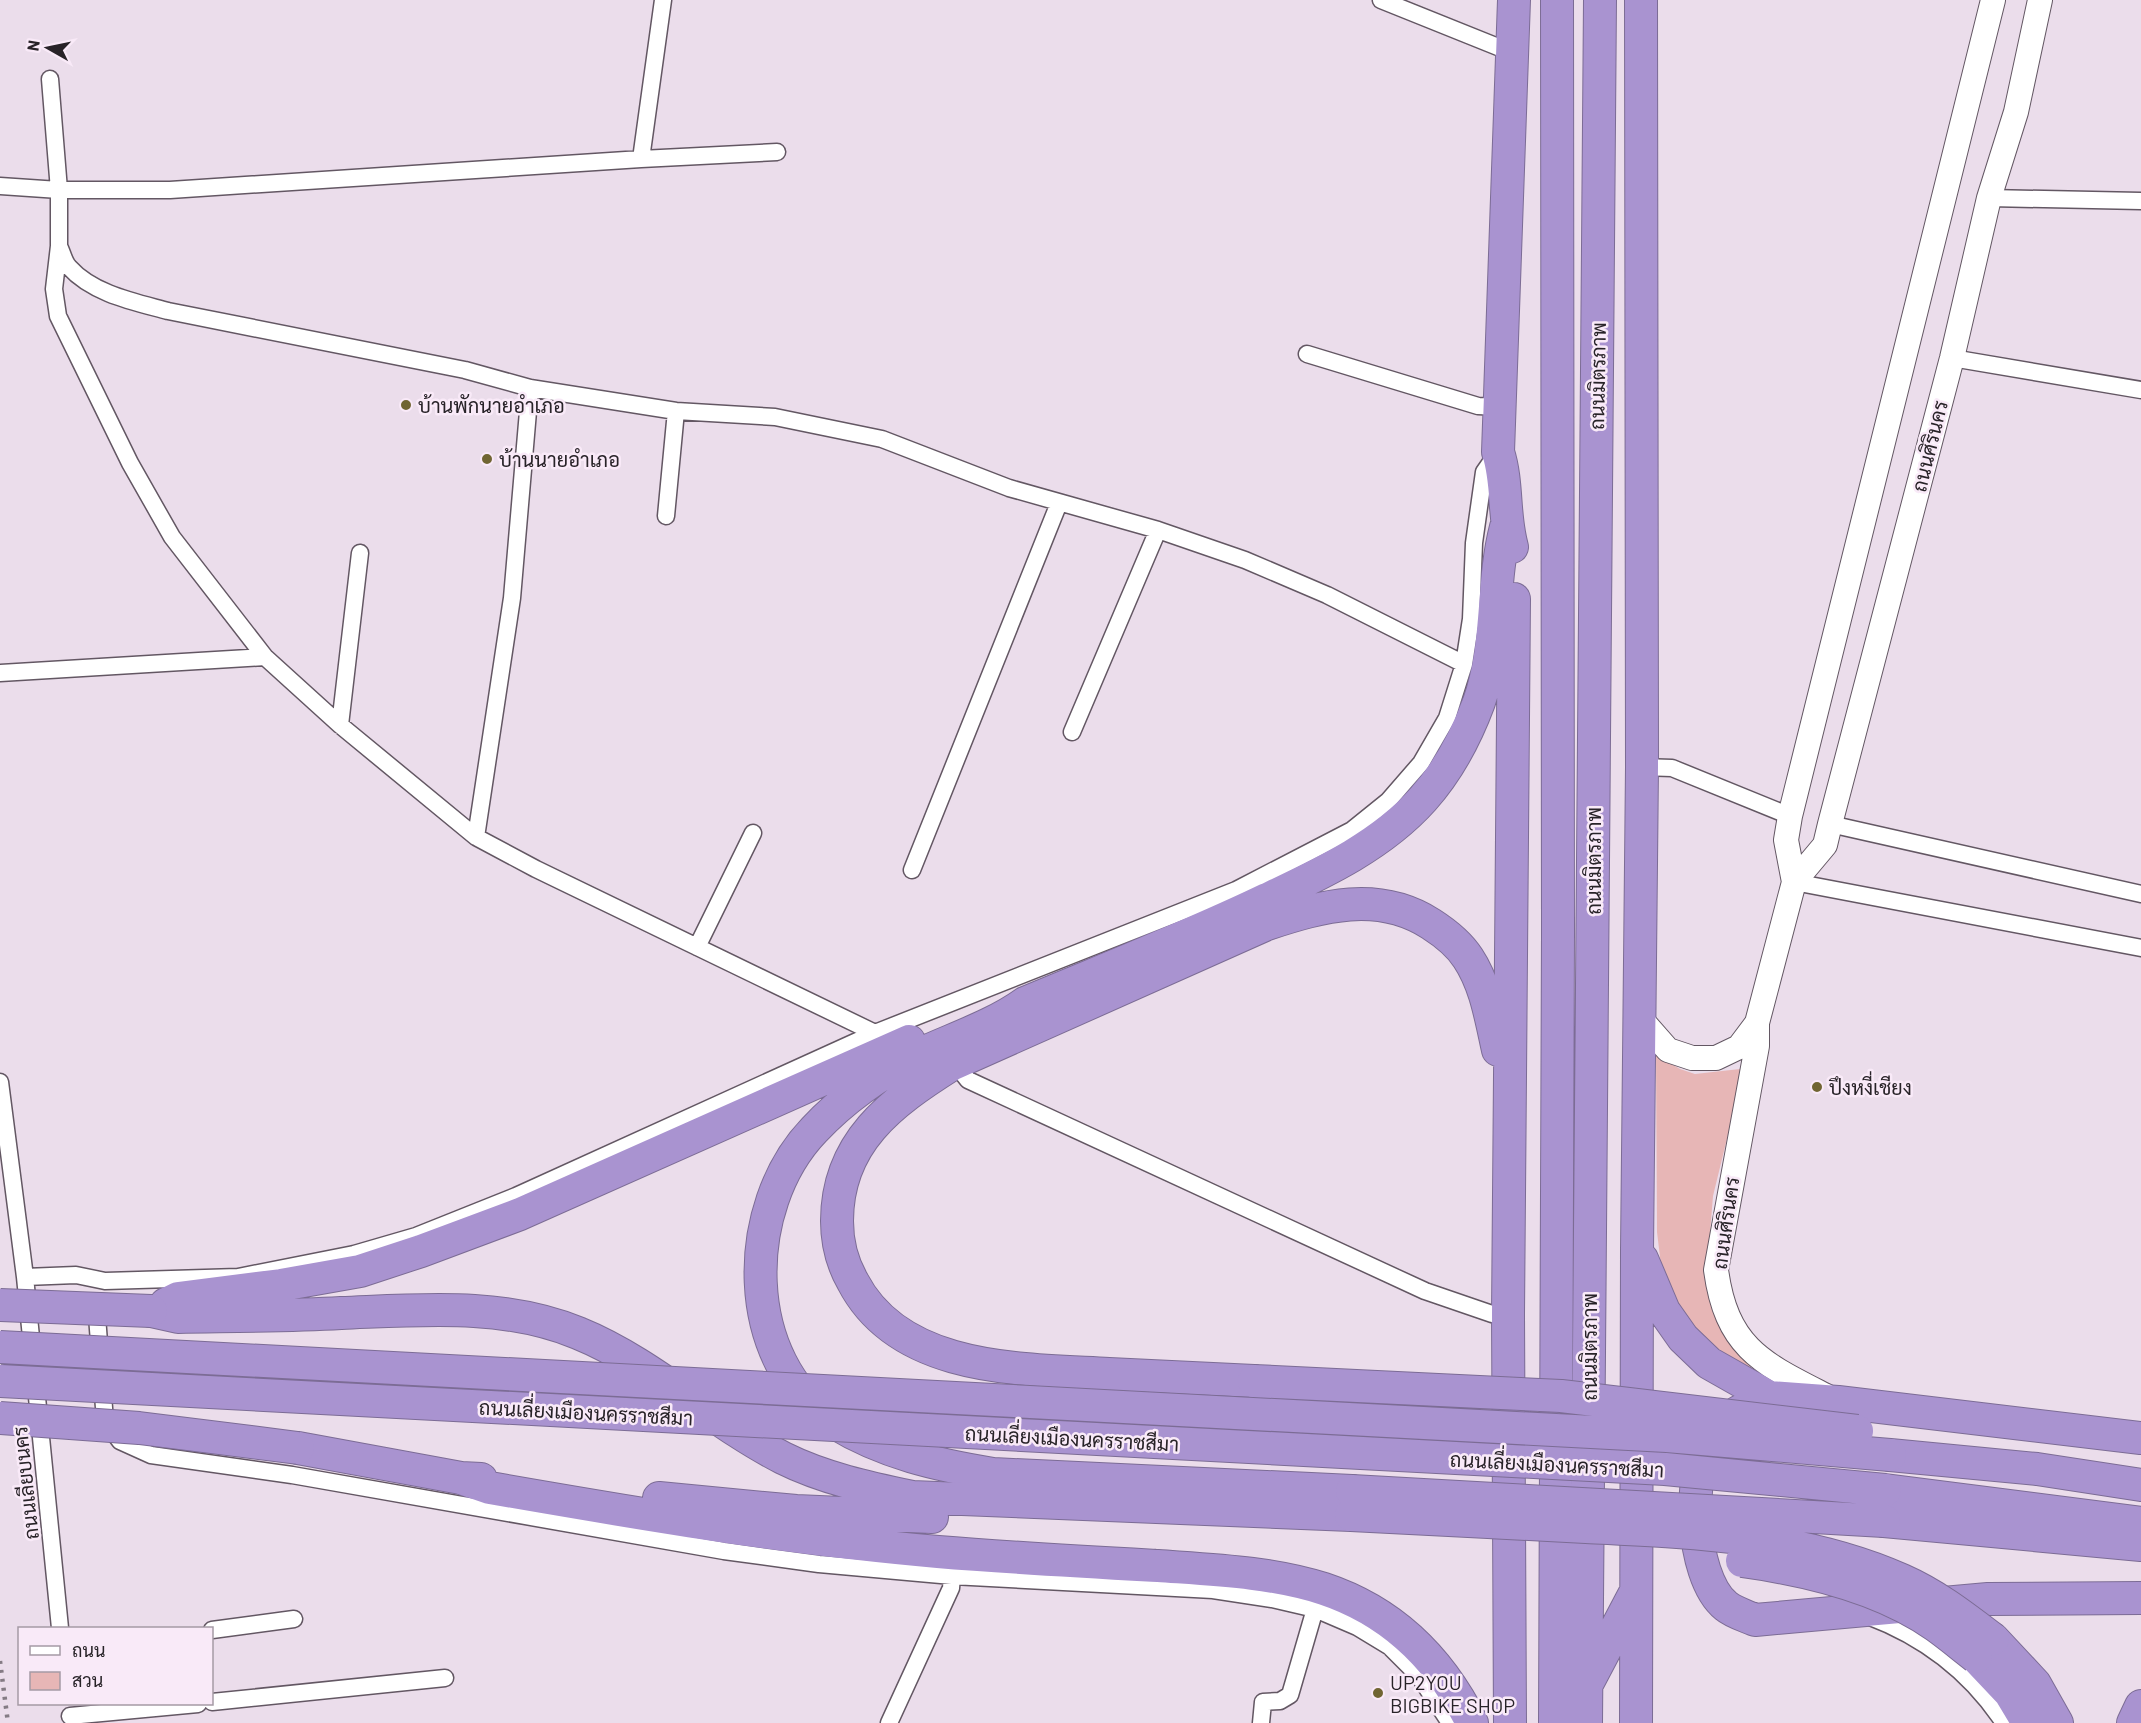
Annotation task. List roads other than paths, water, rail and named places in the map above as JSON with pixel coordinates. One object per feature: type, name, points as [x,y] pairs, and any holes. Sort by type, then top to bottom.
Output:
[{"type":"highway","points":[[1510,1723],[1508,1314],[1515,557],[1506,527],[1505,474],[1498,452],[1514,0]]},
{"type":"highway","name":"ถนนมิตรภาพ","points":[[1555,1723],[1558,932],[1557,0]]},
{"type":"highway","name":"ถนนมิตรภาพ","points":[[1586,1723],[1600,0]]},
{"type":"highway","points":[[1636,1723],[1637,1251],[1642,767],[1641,0]]},
{"type":"highway","points":[[1351,1514],[993,1474],[938,1465],[888,1450],[834,1422],[806,1399],[790,1375],[767,1325],[760,1287],[761,1245],[768,1212],[787,1165],[813,1131],[847,1099],[912,1058],[1010,1014],[1026,1002],[1226,919],[1332,867],[1383,835],[1423,800],[1458,752],[1480,700],[1492,639],[1499,553],[1506,527]]},
{"type":"highway","points":[[1509,1082],[1501,1062],[1485,995],[1468,958],[1445,933],[1418,915],[1384,904],[1347,904],[1312,910],[1267,924],[951,1065],[911,1091],[875,1121],[849,1161],[837,1201],[837,1234],[844,1265],[859,1294],[880,1318],[907,1339],[944,1354],[991,1365],[1050,1371],[1562,1396],[1891,1445]]},
{"type":"highway","points":[[1510,1018],[1558,932]]},
{"type":"highway","points":[[151,1311],[178,1298],[281,1285],[360,1271],[478,1230],[1004,1001],[1026,1002]]},
{"type":"highway","points":[[1637,1251],[1652,1279],[1664,1311],[1683,1338],[1709,1363],[1769,1398],[1838,1402],[2141,1438]]},
{"type":"highway","points":[[0,1305],[151,1311],[178,1317],[439,1310],[483,1311],[533,1319],[578,1333],[621,1355],[783,1458],[864,1488],[912,1497],[1351,1514],[1684,1532],[1778,1544],[1837,1557],[1902,1580],[1948,1605],[1984,1648],[2028,1723]]},
{"type":"highway","name":"ถนนเลี่ยงเมืองนครราชสีมา","points":[[0,1347],[1667,1436],[1891,1445],[2141,1485]]},
{"type":"highway","name":"ถนนเลี่ยงเมืองนครราชสีมา","points":[[0,1381],[1653,1468],[1885,1490],[2141,1523]]},
{"type":"highway","points":[[1769,1398],[1751,1406],[1717,1428],[1704,1450],[1697,1487],[1695,1524],[1699,1559],[1712,1589],[1725,1606],[1755,1620],[1988,1599],[2141,1598]]},
{"type":"highway","points":[[0,1418],[139,1428],[298,1448],[461,1478],[796,1510],[1884,1521],[2141,1545]]},
{"type":"highway","points":[[461,1478],[490,1488],[729,1529],[937,1552],[1216,1570],[1278,1577],[1325,1589],[1369,1608],[1402,1630],[1431,1658],[1462,1703],[1472,1723]]},
{"type":"highway","points":[[1586,1686],[1637,1590]]},
{"type":"highway","points":[[1984,1648],[2035,1684],[2057,1723]]},
{"type":"highway","points":[[2133,1723],[2141,1706]]},
{"type":"street","points":[[641,159],[663,0]]},
{"type":"street","points":[[1381,0],[1503,49],[1514,50]]},
{"type":"street","name":"ถนนศิรินคร","points":[[1794,882],[1786,840],[1790,816],[1993,0]]},
{"type":"street","name":"ถนนศิรินคร","points":[[1838,1402],[1768,1367],[1735,1335],[1720,1301],[1716,1270],[1757,1046],[1757,1023],[1794,882],[1825,845],[1952,358],[1989,198],[2016,112],[2040,0]]},
{"type":"street","points":[[50,79],[59,190],[59,246],[54,289],[58,316],[130,463],[172,537],[265,657],[340,725],[476,837],[536,869],[879,1036]]},
{"type":"street","points":[[0,186],[59,190],[170,190],[777,152]]},
{"type":"street","points":[[1989,198],[2141,201]]},
{"type":"street","points":[[59,246],[68,266],[99,288],[123,299],[178,313],[465,370],[531,388],[676,411],[775,417],[874,437],[1009,488],[1158,530],[1245,560],[1327,595],[1464,664]]},
{"type":"street","points":[[1307,354],[1478,406],[1500,407]]},
{"type":"street","points":[[1952,358],[2141,390]]},
{"type":"street","points":[[476,837],[512,598],[531,388]]},
{"type":"street","points":[[666,516],[676,411]]},
{"type":"street","points":[[26,1277],[76,1275],[105,1281],[238,1277],[354,1254],[416,1236],[527,1191],[879,1036],[1236,890],[1293,863],[1352,830],[1388,801],[1421,763],[1447,718],[1464,664],[1471,619],[1473,543],[1484,472],[1498,452]]},
{"type":"street","points":[[912,870],[1059,503]]},
{"type":"street","points":[[1072,732],[1158,530]]},
{"type":"street","points":[[340,725],[360,553]]},
{"type":"street","points":[[0,673],[265,657]]},
{"type":"street","points":[[1642,767],[1672,768],[1790,816]]},
{"type":"street","points":[[1830,824],[2141,894]]},
{"type":"street","points":[[697,946],[753,834]]},
{"type":"street","points":[[1794,882],[2141,948]]},
{"type":"street","name":"ถนนศิรินคร","points":[[1640,1017],[1668,1050],[1692,1058],[1716,1058],[1739,1047],[1757,1023]]},
{"type":"street","points":[[964,1078],[1425,1292],[1492,1314],[1508,1314]]},
{"type":"street","name":"ถนนเลียบนคร","points":[[0,1082],[26,1277],[64,1627]]},
{"type":"street","points":[[105,1281],[95,1298],[105,1421],[120,1441],[151,1455],[292,1475],[724,1551],[819,1564],[952,1576],[1214,1590],[1272,1599],[1315,1609],[1357,1627],[1390,1647],[1419,1676],[1450,1723]]},
{"type":"street","points":[[889,1723],[951,1588],[952,1576]]},
{"type":"street","points":[[1261,1723],[1263,1701],[1280,1701],[1290,1695],[1315,1609]]},
{"type":"street","points":[[1856,1611],[1922,1641],[1962,1671],[2004,1723]]},
{"type":"street","points":[[213,1630],[294,1619]]},
{"type":"street","points":[[213,1702],[445,1678]]},
{"type":"street","points":[[70,1714],[185,1705]]},
{"type":"railway","points":[[0,1661],[8,1723]]},
{"type":"place","name":"บ้านพักนายอำเภอ","points":[[406,405]]},
{"type":"place","name":"บ้านนายอำเภอ","points":[[487,459]]},
{"type":"place","name":"ปึงหงี่เชียง","points":[[1817,1087]]},
{"type":"place","name":"UP2YOU BIGBIKE SHOP","points":[[1378,1693]]}]
